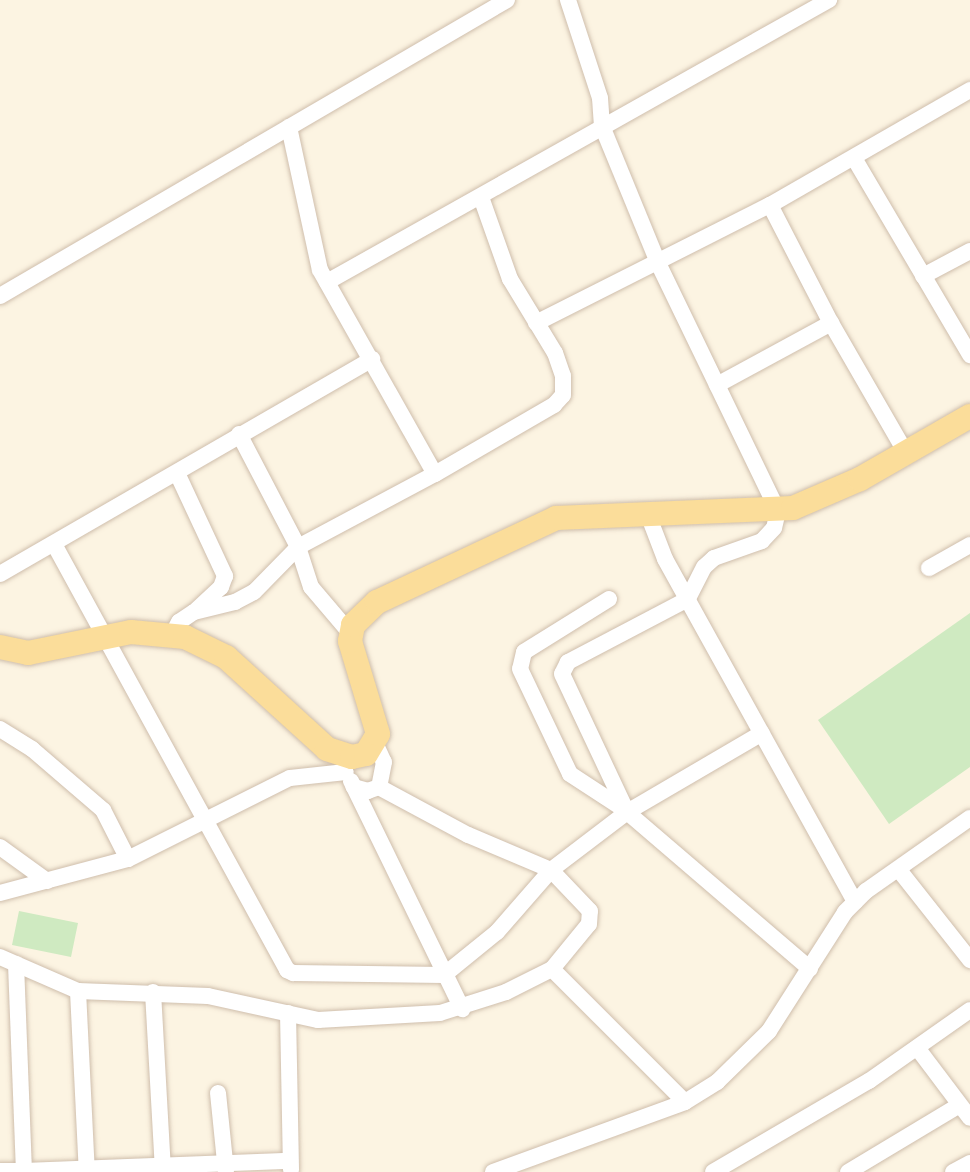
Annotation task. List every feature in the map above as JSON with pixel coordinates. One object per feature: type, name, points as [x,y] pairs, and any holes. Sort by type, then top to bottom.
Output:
[{"type":"main road","points":[[0,647],[28,653],[103,636],[172,635],[226,657],[342,764],[370,749],[377,724],[354,661],[351,634],[353,625],[377,602],[538,523],[570,515],[778,511],[829,494],[970,416]]},
{"type":"street","points":[[0,296],[507,0]]},
{"type":"street","points":[[568,0],[597,89],[601,126],[659,265],[778,511],[774,528],[762,541],[714,558],[704,567],[688,599],[568,662],[562,674],[627,812]]},
{"type":"street","points":[[327,282],[829,0]]},
{"type":"street","points":[[536,323],[659,265],[855,159],[970,90]]},
{"type":"street","points":[[289,127],[320,270],[435,474]]},
{"type":"street","points":[[855,159],[970,355]]},
{"type":"street","points":[[194,612],[235,602],[254,592],[298,547],[435,474],[478,445],[554,405],[563,395],[563,376],[555,354],[510,279],[481,197]]},
{"type":"street","points":[[770,205],[831,323],[906,453]]},
{"type":"street","points":[[923,276],[970,251]]},
{"type":"street","points":[[717,385],[831,323]]},
{"type":"street","points":[[0,574],[372,359]]},
{"type":"street","points":[[239,434],[298,547],[316,594],[351,634]]},
{"type":"street","points":[[172,635],[179,622],[221,587],[225,576],[177,473]]},
{"type":"street","points":[[647,512],[665,559],[855,902]]},
{"type":"street","points":[[54,544],[287,970],[443,975],[497,932],[551,870],[627,812],[762,733]]},
{"type":"street","points":[[929,568],[970,545]]},
{"type":"street","points":[[609,599],[524,652],[520,669],[570,774],[627,812],[810,969]]},
{"type":"street","points":[[0,729],[32,749],[103,810],[128,859]]},
{"type":"street","points":[[370,749],[384,762],[379,787]]},
{"type":"street","points":[[0,893],[128,859],[290,778],[342,764],[443,975],[462,1009]]},
{"type":"street","points":[[0,957],[78,991],[208,996],[318,1020],[462,1009],[552,968],[591,917],[551,870],[468,835],[379,787],[368,791],[354,787]]},
{"type":"street","points":[[493,1172],[685,1102],[747,1056],[855,902],[970,818]]},
{"type":"street","points":[[0,847],[47,880]]},
{"type":"street","points":[[899,870],[970,960]]},
{"type":"street","points":[[16,964],[24,1171]]},
{"type":"street","points":[[552,968],[685,1102]]},
{"type":"street","points":[[78,991],[88,1170]]},
{"type":"street","points":[[153,992],[163,1168]]},
{"type":"street","points":[[713,1172],[771,1141],[918,1049],[970,1010]]},
{"type":"street","points":[[0,1171],[290,1167],[288,1013]]},
{"type":"street","points":[[918,1049],[958,1107],[970,1118]]},
{"type":"street","points":[[218,1093],[226,1168]]},
{"type":"street","points":[[848,1172],[958,1107]]},
{"type":"street","points":[[954,1172],[970,1163]]},
{"type":"green space","points":[[970,613],[970,767],[889,824],[818,720]]},
{"type":"green space","points":[[19,911],[78,923],[71,957],[12,945]]}]
